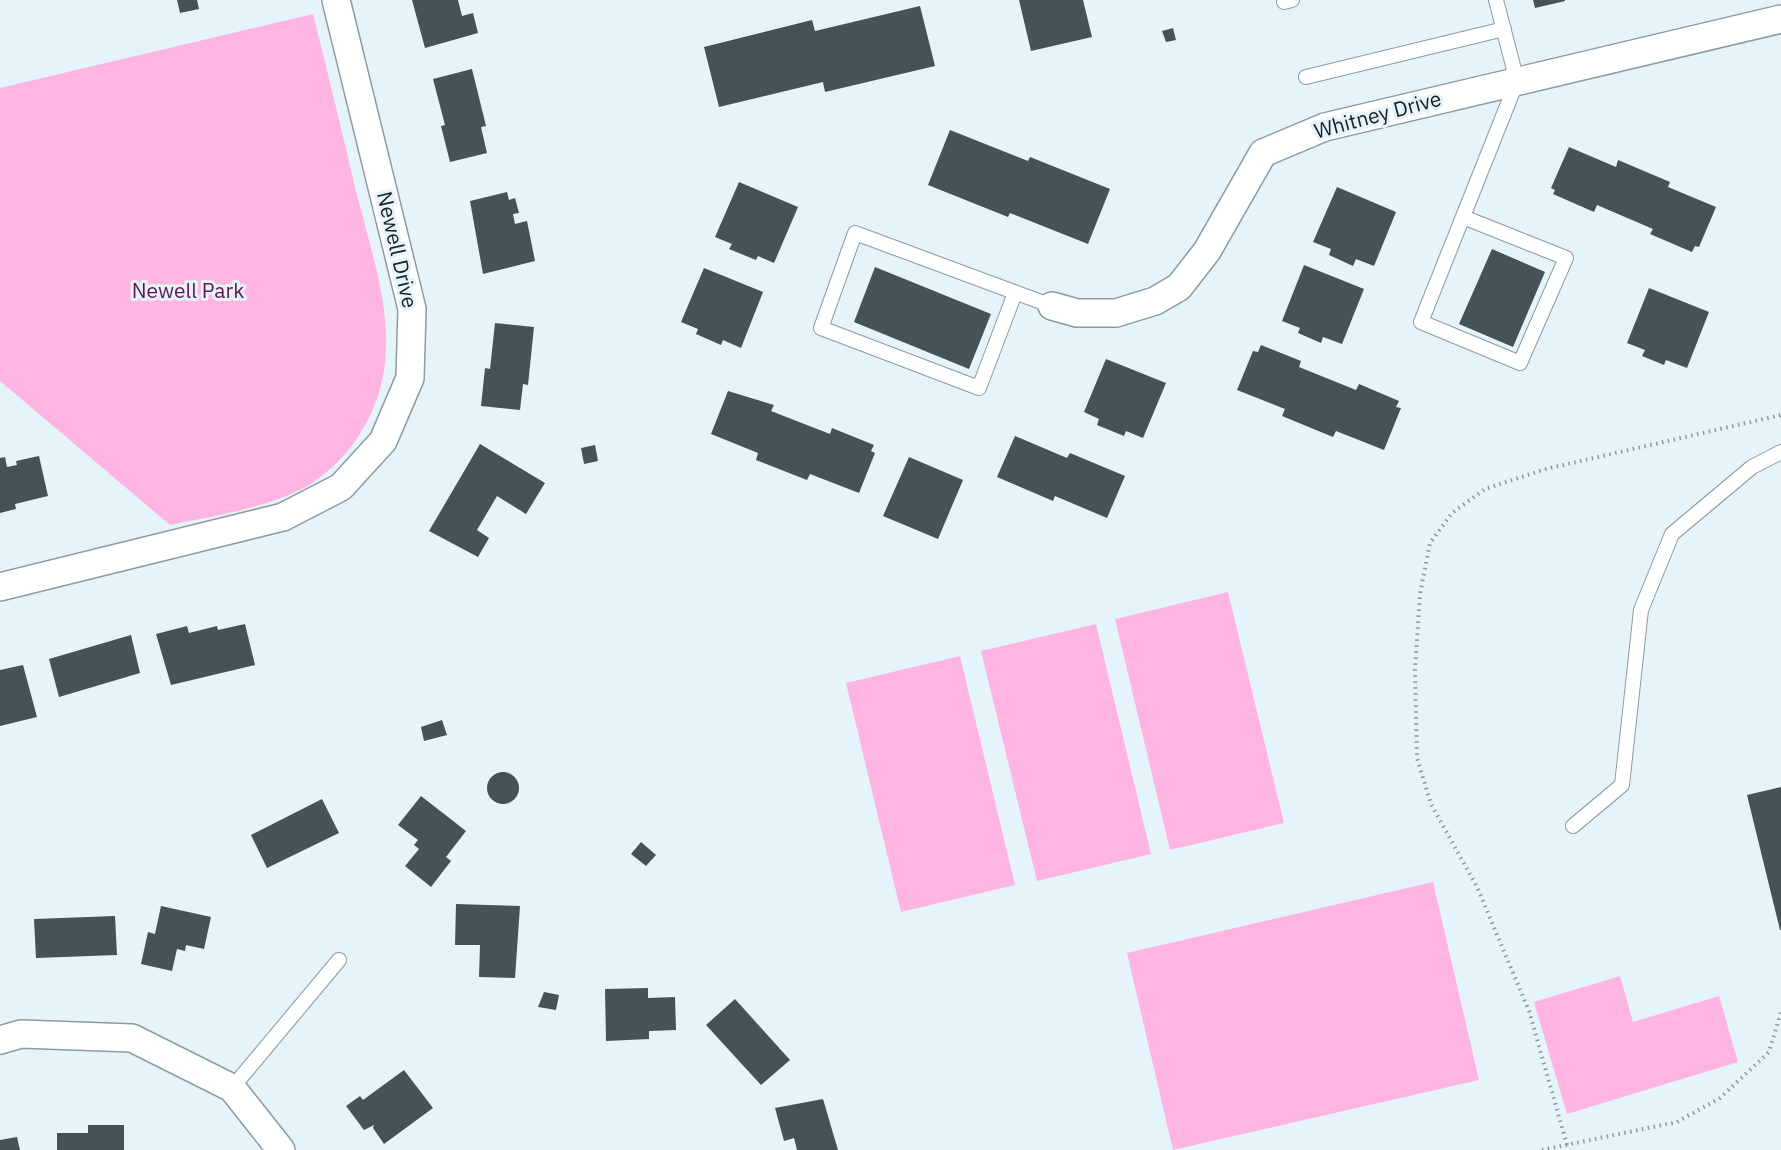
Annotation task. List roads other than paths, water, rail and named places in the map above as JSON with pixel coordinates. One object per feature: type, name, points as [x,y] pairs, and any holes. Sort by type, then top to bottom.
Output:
[{"type":"street","name":"Newell Drive","points":[[0,586],[282,517],[341,487],[383,441],[410,378],[412,309],[336,0]]},
{"type":"street","name":"Whitney Drive","points":[[1052,306],[1077,313],[1116,314],[1155,301],[1179,287],[1207,251],[1263,153],[1325,127],[1781,19]]},
{"type":"street","points":[[0,1040],[21,1034],[132,1038],[232,1088],[281,1150]]},
{"type":"lane","points":[[1463,216],[1566,258],[1520,363],[1421,322],[1463,216],[1517,81],[1496,0]]},
{"type":"lane","points":[[1306,77],[1504,30]]},
{"type":"lane","points":[[1015,293],[979,388],[821,328],[855,233],[1052,306]]},
{"type":"lane","points":[[1573,826],[1622,785],[1641,610],[1672,534],[1752,467],[1781,452]]},
{"type":"lane","points":[[232,1088],[339,960]]},
{"type":"park label","name":"Newell Park","points":[[188,292]]}]
